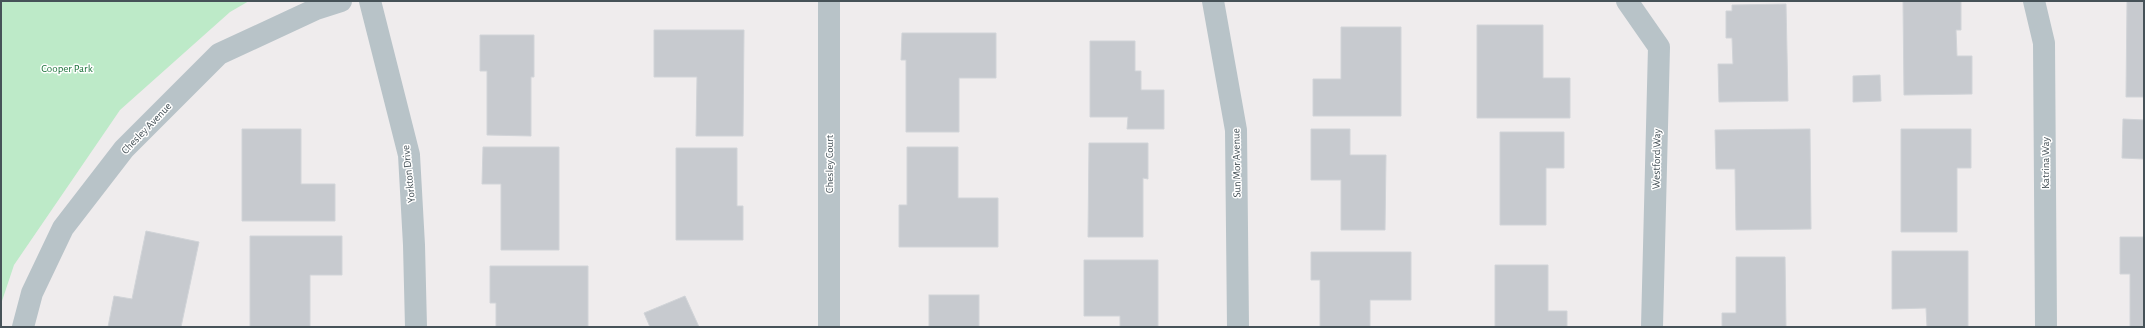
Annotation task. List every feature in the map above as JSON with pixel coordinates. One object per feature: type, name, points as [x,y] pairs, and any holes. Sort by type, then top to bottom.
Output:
[{"type":"street","name":"Chesley Avenue","points":[[22,327],[32,293],[63,228],[124,149],[219,54],[316,9],[341,1]]},
{"type":"street","name":"Yorkton Drive","points":[[370,1],[408,155],[414,245],[416,327]]},
{"type":"street","name":"Chesley Court","points":[[829,1],[829,327]]},
{"type":"street","name":"Sun Mor Avenue","points":[[1213,1],[1236,130],[1238,327]]},
{"type":"street","name":"Westford Way","points":[[1627,1],[1659,47],[1652,327]]},
{"type":"street","name":"Katrina Way","points":[[2034,1],[2044,43],[2046,327]]},
{"type":"green space","name":"Cooper Park","points":[[1,1],[249,1],[230,12],[120,110],[14,265],[1,304]]},
{"type":"building","points":[[1903,1],[1961,1],[1961,30],[1956,30],[1957,56],[1972,56],[1972,94],[1904,95]]},
{"type":"building","points":[[2127,1],[2144,1],[2144,97],[2126,97]]},
{"type":"building","points":[[1786,4],[1788,101],[1719,102],[1718,64],[1733,64],[1732,38],[1726,38],[1726,11],[1732,11],[1732,5]]},
{"type":"building","points":[[1477,25],[1543,25],[1543,78],[1570,78],[1570,118],[1477,118]]},
{"type":"building","points":[[1341,27],[1401,27],[1401,116],[1313,116],[1313,79],[1341,79]]},
{"type":"building","points":[[654,30],[744,30],[743,136],[696,136],[697,77],[654,77]]},
{"type":"building","points":[[902,33],[996,33],[996,78],[959,78],[959,132],[906,132],[906,60],[901,60]]},
{"type":"building","points":[[480,35],[534,35],[534,77],[531,77],[531,136],[487,135],[487,71],[480,71]]},
{"type":"building","points":[[1090,41],[1135,41],[1135,71],[1141,71],[1141,90],[1164,90],[1164,129],[1127,129],[1128,117],[1090,117]]},
{"type":"building","points":[[1880,75],[1881,101],[1853,102],[1853,76]]},
{"type":"building","points":[[2123,119],[2144,120],[2144,159],[2122,158]]},
{"type":"building","points":[[242,129],[301,129],[301,184],[335,184],[335,221],[242,221]]},
{"type":"building","points":[[1311,129],[1350,129],[1350,155],[1386,155],[1385,230],[1341,230],[1341,180],[1311,180]]},
{"type":"building","points":[[1810,129],[1811,229],[1736,230],[1735,169],[1716,169],[1715,130]]},
{"type":"building","points":[[1901,129],[1971,129],[1971,168],[1957,168],[1957,232],[1901,232]]},
{"type":"building","points":[[1500,132],[1564,132],[1564,168],[1546,168],[1546,225],[1500,225]]},
{"type":"building","points":[[1089,143],[1148,143],[1148,179],[1143,178],[1143,237],[1088,237]]},
{"type":"building","points":[[483,147],[559,147],[559,250],[501,250],[501,184],[482,184]]},
{"type":"building","points":[[907,147],[958,147],[958,198],[998,198],[998,247],[899,247],[899,205],[907,205]]},
{"type":"building","points":[[676,148],[737,148],[737,206],[743,206],[743,240],[676,240]]},
{"type":"building","points":[[146,231],[199,242],[181,327],[108,327],[114,296],[132,299]]},
{"type":"building","points":[[250,236],[342,236],[342,275],[310,275],[310,327],[250,327]]},
{"type":"building","points":[[2120,237],[2144,237],[2144,327],[2130,327],[2130,274],[2120,274]]},
{"type":"building","points":[[1892,251],[1968,251],[1968,327],[1927,327],[1926,308],[1892,309]]},
{"type":"building","points":[[1311,252],[1411,252],[1411,300],[1370,300],[1370,327],[1320,327],[1320,280],[1311,280]]},
{"type":"building","points":[[1736,257],[1785,257],[1786,327],[1722,327],[1722,313],[1736,313]]},
{"type":"building","points":[[1084,260],[1158,260],[1158,327],[1120,327],[1120,316],[1084,316]]},
{"type":"building","points":[[1495,265],[1548,265],[1548,311],[1567,311],[1567,327],[1495,327]]},
{"type":"building","points":[[490,266],[588,266],[588,327],[496,327],[496,303],[490,303]]},
{"type":"building","points":[[929,295],[979,295],[979,327],[929,327]]},
{"type":"building","points":[[685,296],[699,327],[650,327],[644,313]]}]
